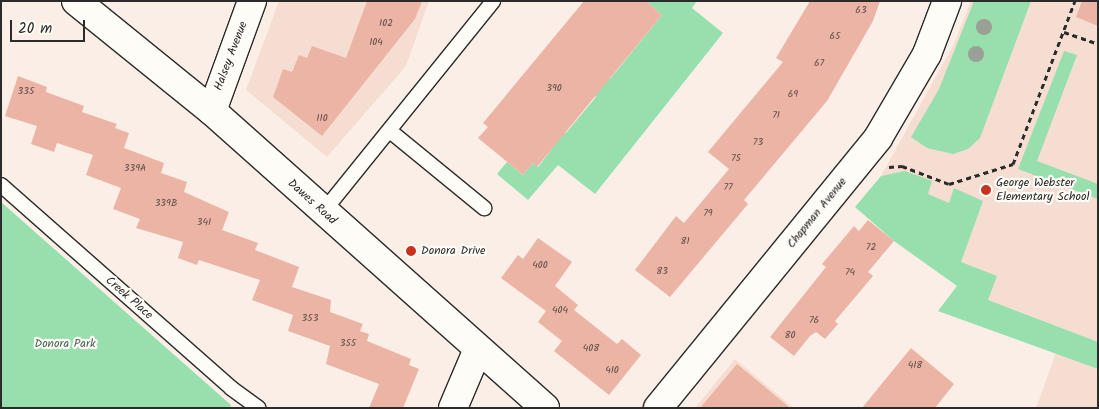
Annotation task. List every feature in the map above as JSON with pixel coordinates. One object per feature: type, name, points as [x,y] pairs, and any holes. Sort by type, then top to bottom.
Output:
[{"type":"street","name":"Dawes Road","points":[[76,1],[212,111],[544,408]]},
{"type":"street","name":"Halsey Avenue","points":[[212,111],[252,1]]},
{"type":"street","name":"Chapman Avenue","points":[[658,408],[878,138],[928,54],[947,1]]},
{"type":"street","points":[[453,408],[478,349]]},
{"type":"lane","points":[[323,212],[493,1]]},
{"type":"lane","points":[[390,131],[484,208]]},
{"type":"lane","name":"Creek Place","points":[[1,185],[231,388],[259,408]]},
{"type":"path","points":[[885,167],[902,166],[949,184],[1013,164],[1075,1]]},
{"type":"path","points":[[1064,32],[1098,44]]},
{"type":"shaded area","points":[[279,1],[429,1],[406,66],[327,157],[246,90]]},
{"type":"shaded area","name":"George Webster Elementary School","points":[[971,1],[1098,1],[1098,408],[1036,408],[1057,350],[938,311],[962,280],[866,203],[954,44]]},
{"type":"shaded area","points":[[735,359],[794,408],[695,408]]},
{"type":"green space","points":[[646,1],[697,1],[692,8],[723,33],[595,194],[558,165],[528,200],[497,174],[507,162],[523,175],[533,163],[538,167],[552,149],[548,146],[561,130],[566,133],[596,97],[592,92],[605,76],[610,79],[662,15]]},
{"type":"green space","points":[[974,1],[1031,1],[980,138],[968,149],[953,154],[927,148],[911,137],[939,89]]},
{"type":"green space","points":[[1064,51],[1077,55],[1037,161],[1098,184],[1098,199],[1018,169]]},
{"type":"green space","points":[[905,171],[932,181],[928,194],[949,203],[954,188],[983,201],[961,262],[997,276],[988,300],[1098,342],[1098,369],[938,311],[957,286],[894,241],[855,207],[881,176]]},
{"type":"green space","name":"Donora Park","points":[[1,202],[231,405],[230,408],[1,408]]},
{"type":"building","points":[[367,1],[422,1],[415,19],[322,136],[273,97],[283,69],[292,72],[299,55],[307,58],[312,46],[346,58]]},
{"type":"building","points":[[584,1],[646,1],[662,15],[537,167],[533,163],[523,175],[478,138],[488,127],[483,123]]},
{"type":"building","points":[[810,1],[880,1],[873,21],[827,101],[744,200],[748,204],[670,297],[635,270],[676,216],[684,223],[729,169],[708,152],[783,62],[776,58]]},
{"type":"building","points":[[1082,1],[1098,1],[1098,26],[1076,17]]},
{"type":"building","points":[[18,76],[47,87],[46,92],[84,106],[82,112],[117,124],[115,128],[129,133],[124,148],[164,163],[161,173],[187,182],[184,192],[229,212],[222,230],[258,243],[255,250],[299,267],[292,287],[331,300],[330,312],[363,324],[360,331],[369,334],[367,341],[411,359],[409,365],[419,369],[403,408],[369,408],[379,384],[326,364],[330,346],[288,331],[293,315],[252,300],[260,280],[199,260],[197,265],[178,258],[183,242],[136,228],[140,219],[113,209],[121,188],[86,175],[93,155],[57,143],[54,152],[31,144],[37,126],[5,116]]},
{"type":"building","points":[[868,220],[894,241],[868,272],[873,276],[835,321],[838,324],[825,339],[816,332],[810,336],[794,356],[770,337],[826,267],[822,264],[854,226],[859,231]]},
{"type":"building","points":[[538,238],[572,262],[555,286],[578,305],[574,310],[617,344],[622,339],[641,355],[609,395],[554,351],[562,341],[538,322],[546,311],[501,278],[518,255],[523,259]]},
{"type":"building","points":[[911,348],[954,384],[935,408],[862,408]]},
{"type":"building","points":[[737,364],[753,377],[790,408],[700,408]]},
{"type":"place","name":"George Webster Elementary School","points":[[986,190]]},
{"type":"place","name":"Donora Drive","points":[[411,251]]}]
